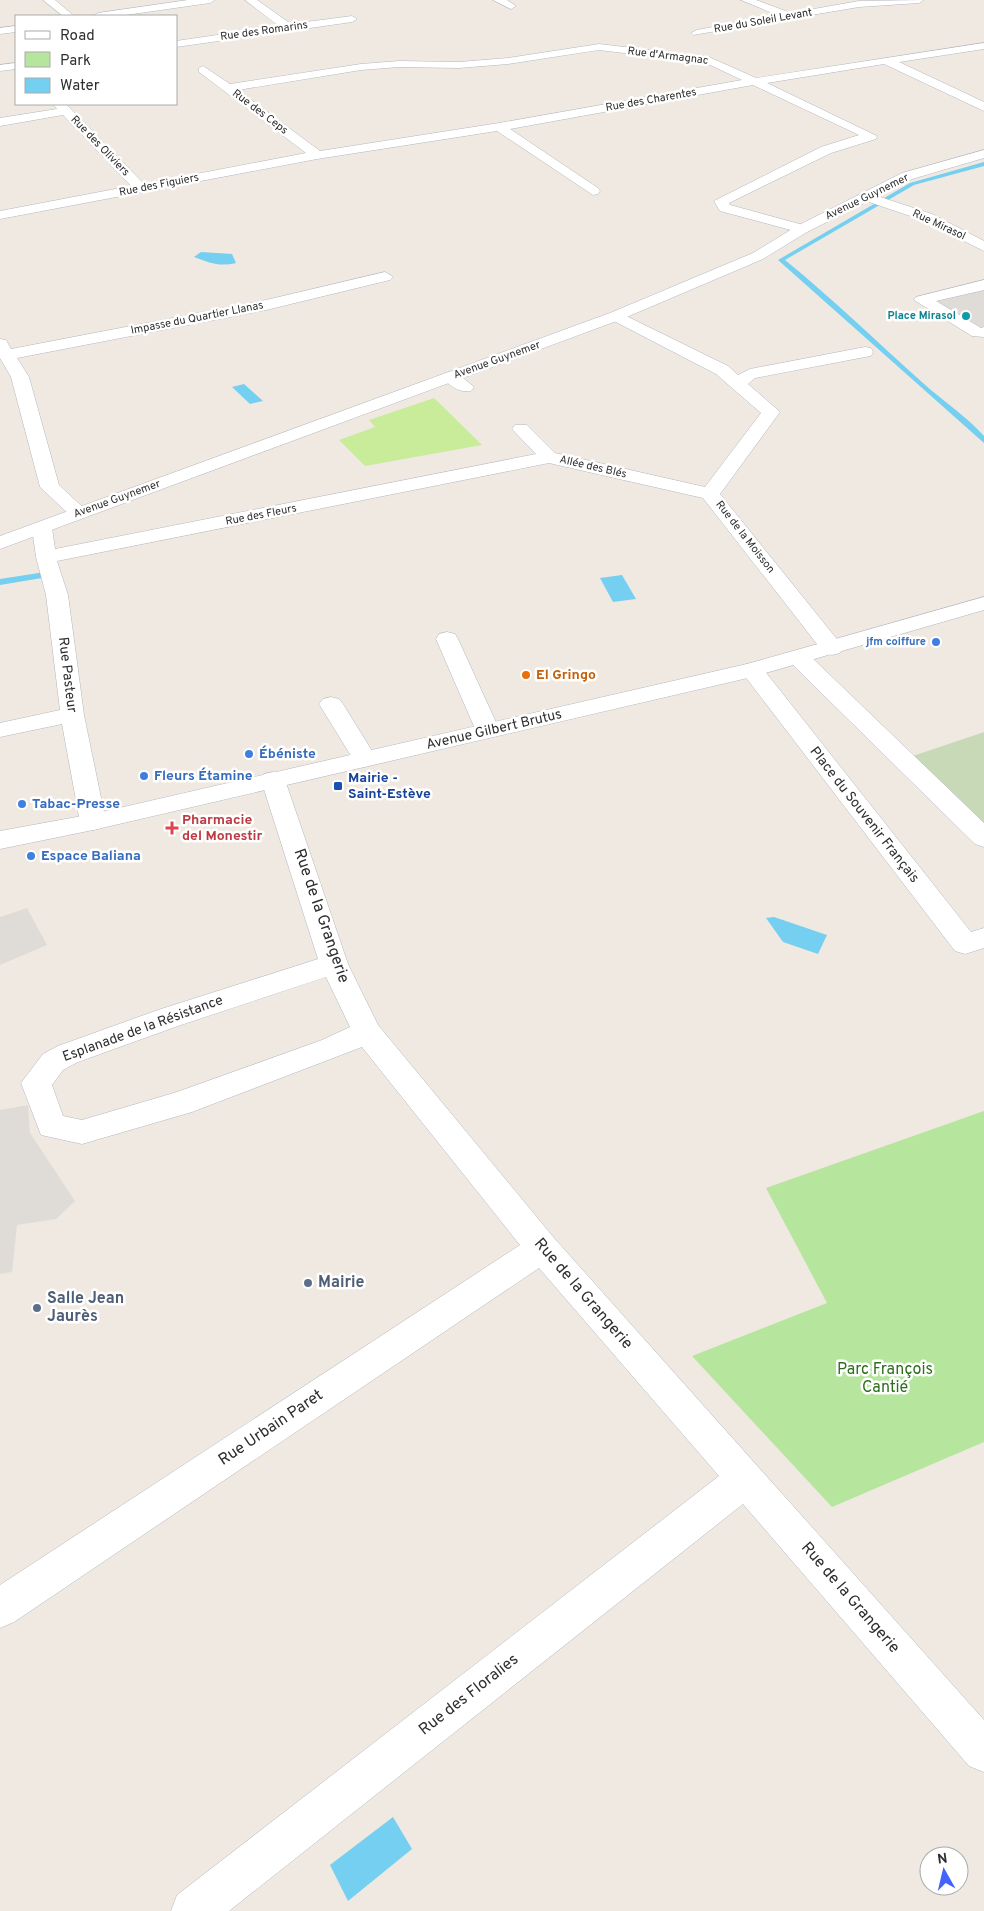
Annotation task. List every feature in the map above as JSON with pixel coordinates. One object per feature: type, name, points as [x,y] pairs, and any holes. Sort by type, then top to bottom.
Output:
[{"type":"street","points":[[48,0],[68,15]]},
{"type":"street","points":[[103,15],[172,2],[210,0]]},
{"type":"street","points":[[250,0],[289,28]]},
{"type":"street","points":[[498,0],[510,6]]},
{"type":"street","points":[[746,0],[789,16]]},
{"type":"street","name":"Rue du Soleil Levant","points":[[697,33],[858,4],[919,0]]},
{"type":"street","name":"Rue des Romarins","points":[[178,44],[352,19]]},
{"type":"street","points":[[0,31],[15,29]]},
{"type":"street","name":"Rue des Charentes","points":[[317,155],[499,127],[886,60],[984,46]]},
{"type":"street","name":"Rue d'Armagnac","points":[[228,88],[361,67],[399,64],[459,65],[599,47],[709,60],[759,81],[871,136],[826,150],[721,201],[725,208],[802,229]]},
{"type":"street","points":[[886,60],[984,107]]},
{"type":"street","points":[[0,68],[15,66]]},
{"type":"street","name":"Rue des Ceps","points":[[203,70],[317,155]]},
{"type":"street","points":[[0,122],[62,108]]},
{"type":"street","name":"Rue des Oliviers","points":[[62,108],[141,188]]},
{"type":"street","points":[[499,127],[593,191]]},
{"type":"street","name":"Avenue Guynemer","points":[[0,543],[616,316],[758,256],[802,229],[876,199],[907,176],[984,154]]},
{"type":"street","name":"Rue des Figuiers","points":[[0,215],[317,155]]},
{"type":"street","name":"Rue Mirasol","points":[[876,199],[927,217],[984,247]]},
{"type":"street","name":"Impasse du Quartier Llanas","points":[[3,350],[266,305],[385,277]]},
{"type":"street","points":[[984,284],[922,300],[978,333],[984,332]]},
{"type":"street","name":"Rue de la Moisson","points":[[616,316],[722,370],[771,412],[710,494],[832,648]]},
{"type":"street","points":[[3,350],[20,377],[50,487],[79,513]]},
{"type":"street","points":[[737,384],[750,374],[865,352]]},
{"type":"street","points":[[451,377],[465,387]]},
{"type":"street","points":[[521,429],[549,457]]},
{"type":"street","name":"Allée des Blés","points":[[474,472],[549,457],[710,494]]},
{"type":"street","name":"Rue des Fleurs","points":[[46,556],[474,472]]},
{"type":"street","name":"Rue Pasteur","points":[[42,528],[46,556],[57,596],[72,715],[92,822]]},
{"type":"street","name":"Avenue Gilbert Brutus","points":[[0,840],[92,822],[752,670],[799,658],[984,603]]},
{"type":"street","points":[[447,639],[488,731]]},
{"type":"street","points":[[799,658],[984,838]]},
{"type":"street","name":"Place du Souvenir Français","points":[[752,670],[965,944],[984,938]]},
{"type":"street","points":[[331,704],[365,759]]},
{"type":"street","points":[[0,730],[72,715]]},
{"type":"street","name":"Rue de la Grangerie","points":[[273,780],[334,964],[367,1032],[542,1248],[984,1751]]},
{"type":"street","name":"Esplanade de la Résistance","points":[[334,964],[168,1018],[68,1054],[53,1062],[36,1083],[52,1126],[82,1132],[181,1103],[332,1048],[367,1032]]},
{"type":"street","name":"Rue Urbain Paret","points":[[0,1608],[542,1248]]},
{"type":"street","name":"Rue des Floralies","points":[[193,1911],[745,1479]]},
{"type":"green space","points":[[434,398],[482,445],[365,466],[339,440],[375,427],[369,420]]},
{"type":"green space","points":[[984,732],[984,828],[910,757]]},
{"type":"green space","name":"Parc François Cantié","points":[[984,1111],[984,1442],[832,1507],[692,1356],[827,1303],[766,1188]]},
{"type":"shaded area","name":"Place Mirasol","points":[[984,285],[984,332],[922,300]]},
{"type":"shaded area","points":[[27,908],[47,945],[0,965],[0,917]]},
{"type":"shaded area","points":[[28,1105],[30,1133],[75,1201],[56,1219],[17,1225],[12,1272],[0,1274],[0,1110]]},
{"type":"water","points":[[201,252],[232,254],[236,263],[210,263],[194,257]]},
{"type":"water","points":[[244,384],[263,401],[250,404],[232,387]]},
{"type":"water","points":[[622,575],[636,599],[613,602],[600,578]]},
{"type":"water","points":[[774,917],[827,935],[818,954],[783,942],[766,918]]},
{"type":"water","points":[[393,1817],[412,1849],[348,1901],[330,1865]]},
{"type":"waterway","points":[[984,164],[912,184],[781,260],[972,428],[984,441]]},
{"type":"waterway","points":[[0,582],[45,575]]},
{"type":"place","name":"Place Mirasol","points":[[966,316]]},
{"type":"place","name":"jfm coiffure","points":[[936,642]]},
{"type":"place","name":"El Gringo","points":[[526,675]]},
{"type":"place","name":"Ébéniste","points":[[249,754]]},
{"type":"place","name":"Fleurs Étamine","points":[[144,776]]},
{"type":"place","name":"Mairie - Saint-Estève","points":[[338,786]]},
{"type":"place","name":"Tabac-Presse","points":[[22,804]]},
{"type":"place","name":"Pharmacie del Monestir","points":[[172,828]]},
{"type":"place","name":"Espace Baliana","points":[[31,856]]},
{"type":"place","name":"Mairie","points":[[308,1283]]},
{"type":"place","name":"Salle Jean Jaurès","points":[[37,1308]]}]
